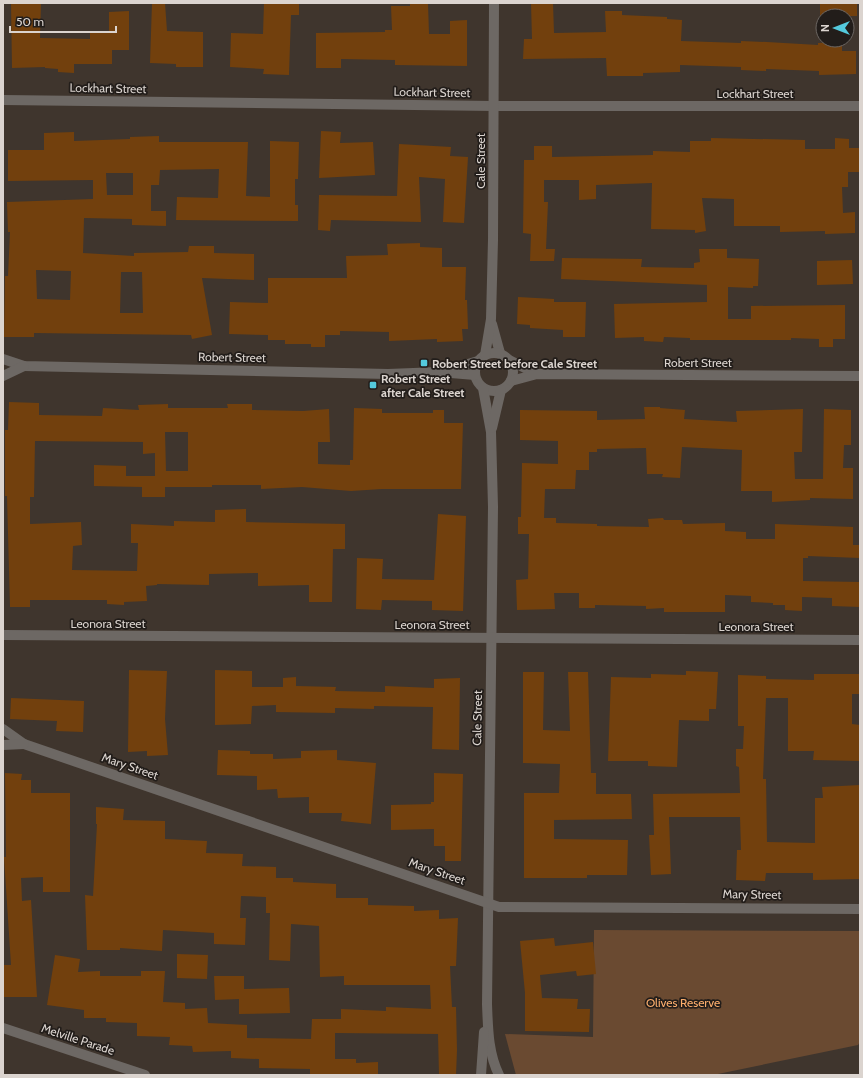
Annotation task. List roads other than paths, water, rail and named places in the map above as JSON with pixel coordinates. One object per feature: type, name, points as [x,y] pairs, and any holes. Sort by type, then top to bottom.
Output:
[{"type":"street","name":"Cale Street","points":[[482,358],[491,319],[494,3]]},
{"type":"street","name":"Lockhart Street","points":[[3,100],[494,106],[860,106]]},
{"type":"street","name":"Cale Street","points":[[491,319],[500,353]]},
{"type":"street","points":[[489,353],[500,353],[510,360],[513,374],[511,381],[501,390],[493,392],[483,388],[477,382],[475,375],[482,358],[489,353]]},
{"type":"street","name":"Robert Street","points":[[439,372],[482,358]]},
{"type":"street","name":"Robert Street","points":[[3,359],[24,366],[388,374],[439,372],[475,375]]},
{"type":"street","name":"Robert Street","points":[[510,360],[537,374]]},
{"type":"street","name":"Robert Street","points":[[3,376],[24,366]]},
{"type":"street","name":"Robert Street","points":[[511,381],[537,374],[860,376]]},
{"type":"street","name":"Cale Street","points":[[483,388],[491,432],[493,507],[487,901],[487,1004],[489,1042],[493,1064],[499,1075]]},
{"type":"street","name":"Cale Street","points":[[491,432],[501,390]]},
{"type":"street","name":"Leonora Street","points":[[3,635],[860,640]]},
{"type":"street","name":"Mary Street","points":[[3,729],[24,744],[487,901],[499,907],[860,909]]},
{"type":"street","name":"Mary Street","points":[[3,745],[24,744]]},
{"type":"street","name":"Cale Street","points":[[481,1075],[487,1004]]},
{"type":"street","name":"Melville Parade","points":[[3,1028],[145,1075]]},
{"type":"place","name":"Robert Street before Cale Street","points":[[424,363]]},
{"type":"place","name":"Robert Street after Cale Street","points":[[373,385]]},
{"type":"park label","name":"Olives Reserve","points":[[683,1002]]}]
